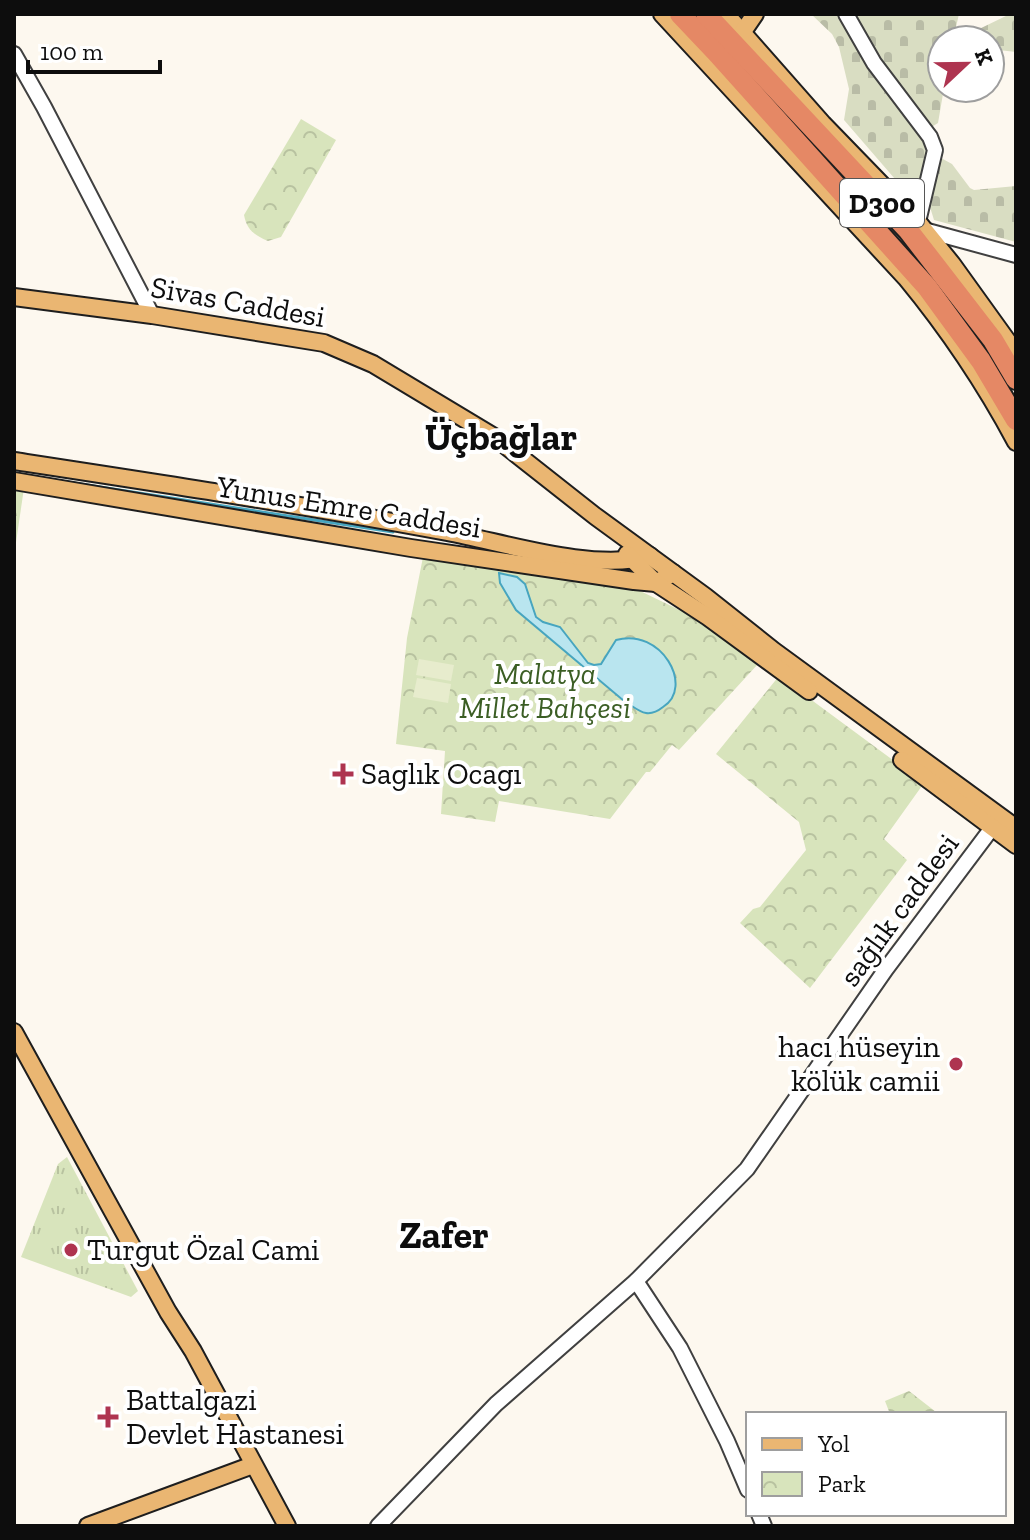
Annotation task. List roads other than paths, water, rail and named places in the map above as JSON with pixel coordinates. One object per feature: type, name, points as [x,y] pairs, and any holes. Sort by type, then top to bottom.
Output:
[{"type":"highway","name":"D300","points":[[680,14],[927,287],[981,361],[1016,420]]},
{"type":"highway","name":"D300","points":[[706,14],[742,43],[908,230],[993,340],[1016,379]]},
{"type":"main road","points":[[662,14],[906,278],[977,376],[1016,442]]},
{"type":"main road","points":[[725,14],[742,43],[921,226],[1016,353]]},
{"type":"main road","points":[[742,43],[755,14]]},
{"type":"main road","name":"Sivas Caddesi","points":[[14,297],[152,315],[324,343],[373,364],[496,438],[595,516]]},
{"type":"main road","name":"Yunus Emre Caddesi","points":[[14,461],[448,532],[587,559],[633,561],[650,556]]},
{"type":"main road","name":"Yunus Emre Caddesi","points":[[14,481],[411,548],[656,583]]},
{"type":"main road","points":[[595,516],[799,669],[996,823],[1016,845]]},
{"type":"main road","points":[[595,516],[656,583],[996,823],[1016,828]]},
{"type":"main road","points":[[656,583],[673,573]]},
{"type":"main road","points":[[14,1032],[287,1526]]},
{"type":"main road","points":[[88,1526],[253,1465]]},
{"type":"street","points":[[846,14],[874,63],[930,137],[935,150],[921,226],[1016,255]]},
{"type":"street","points":[[14,54],[152,315]]},
{"type":"street","name":"sağlık caddesi","points":[[378,1526],[496,1404],[636,1281],[747,1169],[886,969],[996,823]]},
{"type":"street","points":[[636,1281],[680,1348],[746,1485]]},
{"type":"water","points":[[499,573],[517,577],[525,584],[536,617],[560,627],[588,663],[601,664],[616,640],[632,638],[647,642],[659,650],[674,674],[672,698],[651,713],[624,701],[516,610],[500,583]]},
{"type":"waterway","points":[[61,481],[393,532]]},
{"type":"place","name":"Saglık Ocagı","points":[[343,774]]},
{"type":"place","name":"hacı hüseyin kölük camii","points":[[956,1064]]},
{"type":"place","name":"Turgut Özal Cami","points":[[71,1250]]},
{"type":"place","name":"Battalgazi Devlet Hastanesi","points":[[108,1417]]},
{"type":"district","name":"Üçbağlar","points":[[501,437]]},
{"type":"district","name":"Zafer","points":[[444,1235]]},
{"type":"park label","name":"Malatya Millet Bahçesi","points":[[545,691]]}]
